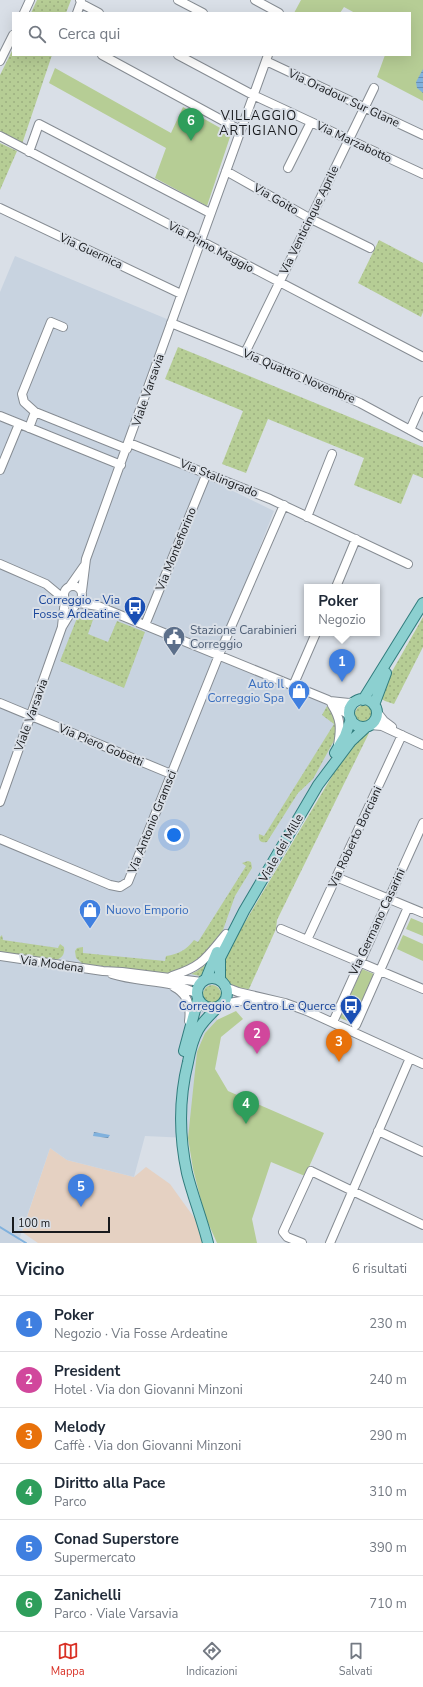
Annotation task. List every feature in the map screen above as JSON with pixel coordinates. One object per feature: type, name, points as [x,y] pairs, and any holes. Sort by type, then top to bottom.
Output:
[{"type":"main road","name":"Viale dei Mille","points":[[220,1006],[226,996],[222,983],[220,958],[244,911],[337,750],[349,726],[351,707],[360,701],[394,652],[423,603]]},
{"type":"main road","name":"Viale dei Mille","points":[[318,785],[351,741],[375,719],[375,708],[394,652]]},
{"type":"main road","points":[[360,701],[375,708]]},
{"type":"main road","points":[[350,717],[357,726],[368,726]]},
{"type":"main road","name":"Viale dei Mille","points":[[182,1085],[182,1068],[185,1043],[197,996],[197,989],[204,980],[231,925],[244,911]]},
{"type":"main road","points":[[204,980],[215,978],[222,983]]},
{"type":"main road","points":[[197,996],[200,1003],[208,1008],[220,1006]]},
{"type":"main road","points":[[208,1243],[197,1211],[185,1160],[181,1124],[182,1085],[196,1035],[203,1023],[220,1006]]},
{"type":"main road","points":[[205,1232],[214,1243]]},
{"type":"street","points":[[24,12],[30,0]]},
{"type":"street","points":[[178,0],[201,12]]},
{"type":"street","points":[[255,0],[277,12]]},
{"type":"street","points":[[77,12],[80,1],[97,12]]},
{"type":"street","points":[[0,61],[12,37]]},
{"type":"street","points":[[104,56],[240,130]]},
{"type":"street","name":"Via Marzabotto","points":[[180,56],[253,95],[423,174]]},
{"type":"street","name":"Viale Varsavia","points":[[0,802],[62,627],[77,603],[82,599],[84,566],[267,58]]},
{"type":"street","name":"Via Oradour Sur Glane","points":[[267,58],[364,108],[423,135]]},
{"type":"street","name":"Via Venticinque Aprile","points":[[245,353],[374,88]]},
{"type":"street","points":[[288,168],[311,122]]},
{"type":"street","points":[[29,152],[39,124],[210,213]]},
{"type":"street","name":"Via Primo Maggio","points":[[0,136],[423,357]]},
{"type":"street","name":"Via Goito","points":[[226,171],[311,219],[370,248]]},
{"type":"street","name":"Via Guernica","points":[[0,208],[181,294]]},
{"type":"street","points":[[29,428],[35,412],[24,402],[22,394],[51,322],[63,327]]},
{"type":"street","name":"Via Quattro Novembre","points":[[171,323],[245,353],[360,403],[423,437]]},
{"type":"street","points":[[410,430],[423,401]]},
{"type":"street","name":"Via Stalingrado","points":[[35,412],[207,473],[284,505],[408,564]]},
{"type":"street","points":[[0,416],[120,465]]},
{"type":"street","points":[[0,470],[19,424]]},
{"type":"street","points":[[307,517],[332,454]]},
{"type":"street","name":"Via Montefiorino","points":[[145,625],[207,473]]},
{"type":"street","name":"Via Antonio Gramsci","points":[[0,839],[110,885],[120,887],[128,882],[219,655],[284,505]]},
{"type":"street","points":[[337,584],[356,539]]},
{"type":"street","points":[[0,564],[46,584],[70,604],[77,603],[98,606],[330,700],[349,703],[360,701]]},
{"type":"street","name":"Viale Varsavia","points":[[62,627],[65,591],[84,566]]},
{"type":"street","points":[[46,584],[78,587],[82,593],[98,606]]},
{"type":"street","points":[[293,686],[315,636]]},
{"type":"street","points":[[330,700],[350,717]]},
{"type":"street","points":[[330,700],[340,720],[341,731],[337,750]]},
{"type":"street","name":"Via Piero Gobetti","points":[[0,703],[171,774]]},
{"type":"street","points":[[375,708],[384,721],[402,735]]},
{"type":"street","points":[[368,726],[382,726],[423,745]]},
{"type":"street","name":"Via Roberto Borciani","points":[[307,940],[402,735]]},
{"type":"street","name":"Via Germano Casarini","points":[[333,1022],[423,822]]},
{"type":"street","points":[[336,877],[423,913]]},
{"type":"street","points":[[356,1025],[408,907]]},
{"type":"street","points":[[281,929],[423,989]]},
{"type":"street","name":"Viale dei Mille","points":[[170,981],[201,963],[226,934]]},
{"type":"street","name":"Via Modena","points":[[0,956],[103,971],[122,977],[170,981],[204,980]]},
{"type":"street","name":"Via Modena","points":[[170,981],[188,989],[197,996]]},
{"type":"street","name":"Via Modena","points":[[170,981],[184,994],[189,1006],[185,1043]]},
{"type":"street","points":[[222,983],[238,992],[285,1003],[307,1011],[423,1064]]},
{"type":"street","points":[[220,1006],[241,1001],[268,1000]]},
{"type":"street","points":[[330,1243],[410,1058]]},
{"type":"street","points":[[378,1131],[423,1152]]},
{"type":"street","points":[[302,1243],[287,1237],[283,1232],[311,1171],[423,1225]]},
{"type":"shaded area","points":[[15,256],[174,322],[131,441],[274,511],[218,653],[358,710],[216,955],[217,1020],[205,1033],[188,1138],[145,1136],[134,1177],[67,1160],[50,1148],[19,1240],[22,1243],[0,1243],[0,292]]},
{"type":"shaded area","points":[[50,1148],[67,1160],[134,1177],[146,1167],[170,1184],[198,1223],[206,1243],[38,1243],[22,1232]]},
{"type":"green space","points":[[37,0],[71,0],[66,12],[31,12]]},
{"type":"green space","points":[[301,0],[423,0],[423,101],[377,77],[385,56],[411,56],[411,12],[353,12],[344,7],[341,12],[295,12]]},
{"type":"green space","points":[[12,51],[12,56],[52,56],[22,144],[0,132],[0,75]]},
{"type":"green space","points":[[55,68],[171,133],[183,107],[231,134],[207,206],[155,178],[166,148],[49,83]]},
{"type":"green space","points":[[0,143],[17,151],[0,190]]},
{"type":"green space","points":[[379,240],[423,263],[423,312],[421,317],[358,283]]},
{"type":"green space","points":[[178,347],[423,447],[423,478],[413,474],[401,504],[354,485],[364,458],[268,419],[246,473],[222,464],[243,411],[165,379]]},
{"type":"green space","points":[[85,610],[95,614],[88,634],[108,642],[117,621],[145,632],[124,688],[60,661],[79,613]]},
{"type":"green space","points":[[423,617],[423,647],[394,704],[385,701],[380,698],[386,682]]},
{"type":"green space","points":[[364,705],[370,708],[373,714],[370,720],[364,723],[358,720],[355,714],[358,708]]},
{"type":"green space","points":[[327,706],[335,713],[336,737],[313,779],[298,793],[267,842],[262,842],[259,838],[259,834],[264,836],[334,724],[322,715]]},
{"type":"green space","points":[[363,733],[369,733],[277,920],[276,929],[249,989],[234,988],[224,975],[223,959],[344,756]]},
{"type":"green space","points":[[248,861],[251,862],[252,868],[235,896],[223,930],[211,949],[199,961],[184,970],[167,973],[83,964],[76,958],[75,951],[77,948],[83,947],[83,953],[165,961],[166,956],[182,951],[194,940],[198,942],[246,866],[242,863]]},
{"type":"green space","points":[[411,918],[423,923],[423,936],[406,929]]},
{"type":"green space","points":[[2,935],[3,940],[58,948],[60,944],[64,947],[64,953],[62,957],[56,960],[0,952],[0,937]]},
{"type":"green space","points":[[403,935],[423,944],[423,961],[397,949]]},
{"type":"green space","points":[[208,963],[203,974],[200,976],[191,974],[197,971]]},
{"type":"green space","points":[[362,969],[374,974],[352,1023],[340,1018]]},
{"type":"green space","points":[[212,985],[218,988],[221,994],[218,1000],[212,1003],[206,1000],[203,994],[206,988]]},
{"type":"green space","points":[[236,1011],[243,1019],[221,1037],[215,1069],[228,1091],[324,1133],[305,1176],[271,1162],[252,1219],[257,1243],[217,1243],[205,1216],[193,1169],[188,1138],[197,1052],[205,1033],[217,1020]]},
{"type":"water","points":[[423,69],[423,93],[417,88],[416,82]]},
{"type":"water","points":[[94,1132],[110,1135],[108,1138],[93,1136]]},
{"type":"waterway","points":[[0,1227],[26,1243]]},
{"type":"place","name":"Zanichelli","points":[[191,141]]},
{"type":"place","name":"Correggio - Via Fosse Ardeatine","points":[[135,626]]},
{"type":"place","name":"Stazione Carabinieri Correggio","points":[[174,656]]},
{"type":"place","name":"Poker","points":[[342,682]]},
{"type":"place","name":"Auto Il Correggio Spa","points":[[299,710]]},
{"type":"place","name":"Nuovo Emporio","points":[[90,930]]},
{"type":"place","name":"Correggio - Centro Le Querce","points":[[351,1026]]},
{"type":"place","name":"President","points":[[257,1054]]},
{"type":"place","name":"Melody","points":[[339,1062]]},
{"type":"place","name":"Diritto alla Pace","points":[[246,1124]]},
{"type":"place","name":"Conad Superstore","points":[[81,1207]]},
{"type":"district","name":"VILLAGGIO ARTIGIANO","points":[[259,124]]}]
